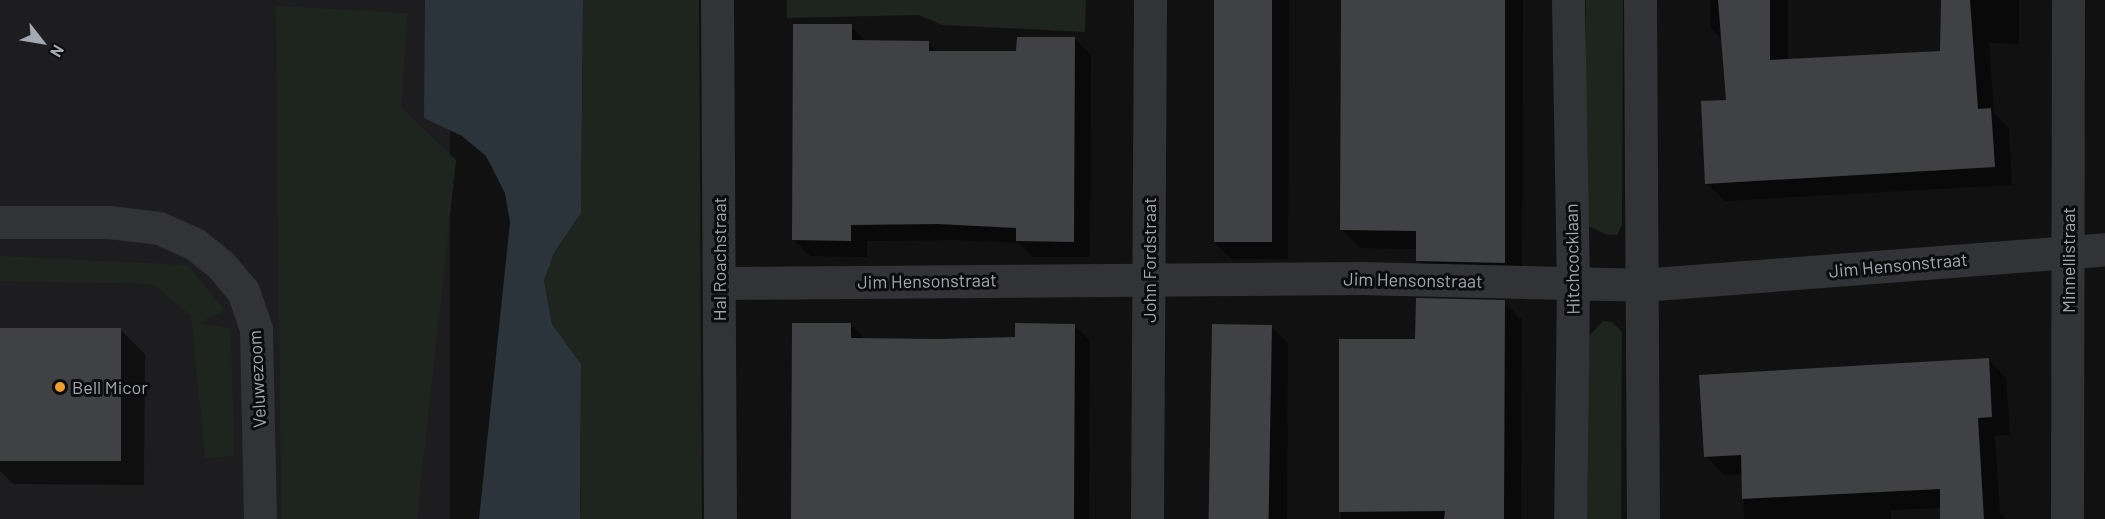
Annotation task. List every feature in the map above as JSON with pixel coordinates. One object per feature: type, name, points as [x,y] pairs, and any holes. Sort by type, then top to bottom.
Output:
[{"type":"street","name":"Hal Roachstraat","points":[[717,0],[720,519]]},
{"type":"street","name":"John Fordstraat","points":[[1147,519],[1150,0]]},
{"type":"street","name":"Hitchcocklaan","points":[[1568,0],[1573,285],[1570,519]]},
{"type":"street","points":[[1640,0],[1643,519]]},
{"type":"street","name":"Minnellistraat","points":[[2067,519],[2068,0]]},
{"type":"street","name":"Veluwezoom","points":[[0,222],[109,222],[159,228],[195,243],[243,291],[256,329],[260,519]]},
{"type":"street","name":"Jim Hensonstraat","points":[[719,283],[1360,278],[1641,285],[2105,249]]},
{"type":"shaded area","points":[[0,0],[450,0],[450,519],[0,519]]},
{"type":"shaded area","points":[[425,0],[583,0],[581,213],[554,253],[544,281],[552,324],[581,364],[580,519],[479,519],[510,222],[505,193],[486,156],[462,136],[424,118]]},
{"type":"shaded area","points":[[583,0],[699,0],[702,519],[580,519],[581,364],[552,324],[544,281],[554,253],[581,213]]},
{"type":"shaded area","points":[[787,0],[1086,0],[1085,32],[942,25],[919,15],[787,18]]},
{"type":"shaded area","points":[[1586,0],[1623,0],[1622,225],[1617,235],[1607,235],[1586,225]]},
{"type":"shaded area","points":[[276,6],[408,13],[401,107],[456,160],[417,519],[281,519]]},
{"type":"shaded area","points":[[0,256],[188,265],[224,310],[200,323],[231,329],[234,456],[205,458],[191,316],[153,284],[0,281]]},
{"type":"shaded area","points":[[1603,321],[1612,322],[1622,332],[1621,519],[1586,519],[1586,339]]},
{"type":"building","points":[[1214,0],[1272,0],[1272,242],[1214,242]]},
{"type":"building","points":[[1341,0],[1505,0],[1505,263],[1416,261],[1416,231],[1340,230]]},
{"type":"building","points":[[1718,0],[1770,0],[1770,60],[1940,51],[1941,0],[1970,0],[1978,109],[1991,108],[1995,167],[1705,184],[1701,101],[1726,100]]},
{"type":"building","points":[[793,24],[852,24],[852,40],[929,41],[929,51],[1016,51],[1017,37],[1075,37],[1074,242],[1016,241],[1016,228],[938,224],[851,225],[851,241],[792,240]]},
{"type":"building","points":[[1416,298],[1505,300],[1504,519],[1444,519],[1445,511],[1339,512],[1339,339],[1415,339]]},
{"type":"building","points":[[792,323],[851,323],[851,338],[938,339],[1015,337],[1015,323],[1075,324],[1074,519],[791,519]]},
{"type":"building","points":[[1212,324],[1272,325],[1269,519],[1209,519]]},
{"type":"building","points":[[0,328],[121,328],[121,461],[0,461]]},
{"type":"building","points":[[1989,358],[1992,417],[1978,418],[1984,519],[1940,519],[1940,489],[1742,499],[1741,455],[1704,457],[1699,375]]},
{"type":"place","name":"Bell Micor","points":[[60,387]]}]
